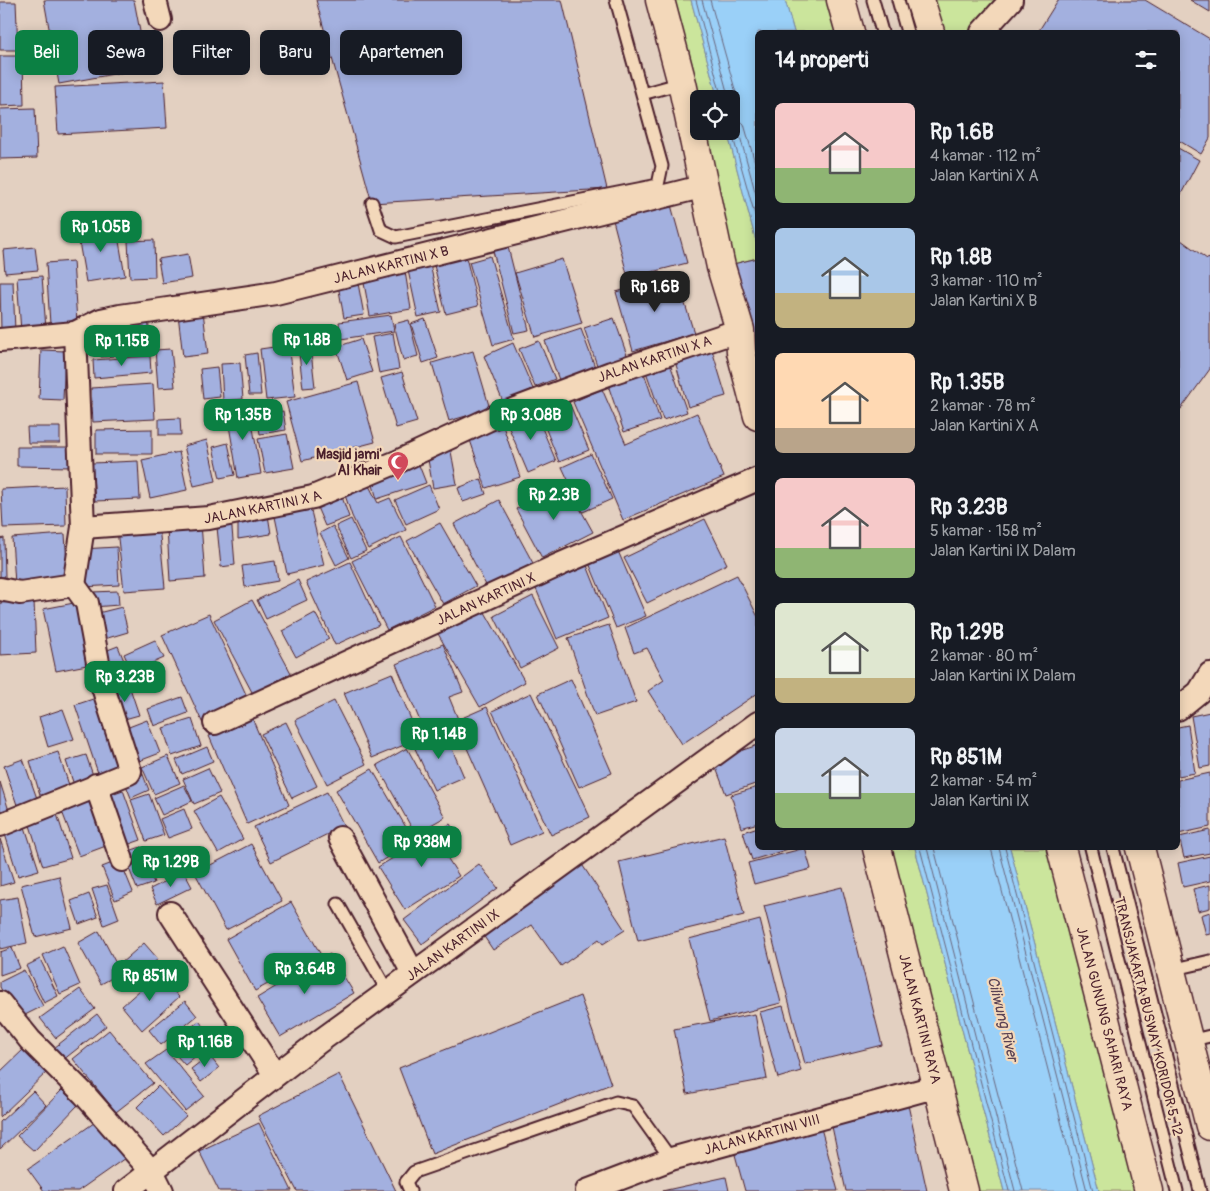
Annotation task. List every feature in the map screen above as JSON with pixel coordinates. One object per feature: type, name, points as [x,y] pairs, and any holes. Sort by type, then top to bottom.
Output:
[{"type":"street","points":[[660,0],[682,82],[721,267],[740,330],[742,352],[755,404]]},
{"type":"street","points":[[842,0],[850,30]]},
{"type":"street","points":[[920,0],[929,30]]},
{"type":"street","points":[[984,30],[1011,0]]},
{"type":"street","name":"JALAN KARTINI X B","points":[[75,333],[100,320],[276,293],[705,186]]},
{"type":"street","name":"JALAN KARTINI X A","points":[[83,527],[209,518],[313,497],[397,462],[494,417],[620,370],[740,330]]},
{"type":"street","points":[[0,340],[75,333],[83,527],[74,585],[86,604],[102,684],[130,768],[129,773],[0,825]]},
{"type":"street","name":"JALAN KARTINI X","points":[[215,723],[561,564],[755,480]]},
{"type":"street","points":[[0,589],[20,593],[74,585]]},
{"type":"street","points":[[1180,707],[1199,692],[1210,674]]},
{"type":"street","name":"JALAN KARTINI IX","points":[[126,1191],[157,1182],[276,1075],[755,724]]},
{"type":"street","points":[[96,786],[122,860]]},
{"type":"street","points":[[340,838],[413,973]]},
{"type":"street","name":"JALAN KARTINI RAYA","points":[[878,850],[964,1191]]},
{"type":"street","name":"JALAN GUNUNG SAHARI RAYA","points":[[1062,850],[1149,1191]]},
{"type":"street","points":[[1141,850],[1171,970],[1200,1038],[1210,1126]]},
{"type":"street","points":[[170,913],[276,1075]]},
{"type":"street","points":[[0,1003],[30,1040],[84,1094],[157,1182]]},
{"type":"street","name":"JALAN KARTINI VIII","points":[[587,1191],[611,1187],[671,1159],[938,1086]]},
{"type":"lane","points":[[372,203],[380,230],[396,237],[658,185],[662,166],[616,0]]},
{"type":"lane","points":[[873,0],[881,30]]},
{"type":"lane","points":[[898,0],[906,30]]},
{"type":"lane","points":[[642,94],[682,82]]},
{"type":"lane","name":"TRANSJAKARTA BUSWAY KORIDOR 5, 12","points":[[1092,850],[1177,1191]]},
{"type":"lane","name":"TRANSJAKARTA BUSWAY KORIDOR 5, 12","points":[[1114,850],[1200,1191]]},
{"type":"lane","points":[[338,904],[388,992]]},
{"type":"lane","points":[[1171,970],[1210,961]]},
{"type":"lane","points":[[410,1191],[406,1182],[414,1172],[616,1102],[634,1106],[671,1159]]},
{"type":"green space","points":[[659,0],[691,0],[716,90],[690,90],[690,125]]},
{"type":"green space","points":[[785,0],[841,0],[849,30],[793,30]]},
{"type":"green space","points":[[920,0],[1011,0],[984,30],[929,30]]},
{"type":"green space","points":[[694,140],[729,140],[755,237],[755,258],[725,266]]},
{"type":"green space","points":[[877,850],[916,850],[1004,1191],[962,1191]]},
{"type":"green space","points":[[1011,850],[1062,850],[1149,1191],[1099,1191]]},
{"type":"water","points":[[691,0],[785,0],[793,30],[755,30],[755,237],[729,140],[740,140],[740,90],[716,90]]},
{"type":"water","name":"Ciliwung River","points":[[916,850],[1011,850],[1099,1191],[1004,1191]]},
{"type":"building","points":[[44,0],[134,0],[140,30],[88,30],[88,75],[108,75],[59,84],[57,75],[78,75],[78,30],[49,30]]},
{"type":"building","points":[[316,0],[562,0],[607,189],[372,203],[330,51],[330,30],[324,30]]},
{"type":"building","points":[[1058,0],[1145,0],[1210,39],[1210,138],[1201,154],[1180,141],[1180,30],[1039,30]]},
{"type":"building","points":[[1190,0],[1210,0],[1210,12]]},
{"type":"building","points":[[0,2],[16,2],[17,30],[15,30],[15,50],[0,50]]},
{"type":"building","points":[[0,56],[15,56],[15,75],[23,75],[24,105],[0,106]]},
{"type":"building","points":[[164,81],[167,128],[58,134],[55,87]]},
{"type":"building","points":[[35,108],[37,158],[0,159],[0,109]]},
{"type":"building","points":[[1180,149],[1199,160],[1180,196]]},
{"type":"building","points":[[671,205],[687,263],[628,278],[613,220]]},
{"type":"building","points":[[116,224],[125,276],[86,282],[77,230]]},
{"type":"building","points":[[154,240],[155,277],[130,278],[128,241]]},
{"type":"building","points":[[1181,240],[1207,259],[1210,258],[1210,369],[1180,410]]},
{"type":"building","points":[[35,247],[38,270],[5,273],[3,250]]},
{"type":"building","points":[[508,247],[529,330],[514,333],[493,251]]},
{"type":"building","points":[[464,249],[478,306],[446,314],[432,257]]},
{"type":"building","points":[[188,254],[192,278],[162,283],[158,259]]},
{"type":"building","points":[[428,256],[441,312],[418,317],[406,261]]},
{"type":"building","points":[[490,256],[514,339],[493,345],[469,262]]},
{"type":"building","points":[[562,259],[582,323],[535,337],[515,273]]},
{"type":"building","points":[[755,259],[755,350],[746,352],[725,266]]},
{"type":"building","points":[[73,261],[77,322],[50,324],[46,263]]},
{"type":"building","points":[[404,265],[411,309],[370,316],[362,272]]},
{"type":"building","points":[[676,275],[694,333],[633,351],[616,292]]},
{"type":"building","points":[[42,276],[46,329],[21,331],[17,278]]},
{"type":"building","points":[[357,278],[364,315],[344,318],[338,285]]},
{"type":"building","points":[[0,282],[13,282],[15,331],[1,331]]},
{"type":"building","points":[[203,311],[208,354],[183,357],[178,314]]},
{"type":"building","points":[[391,315],[394,331],[341,339],[339,322]]},
{"type":"building","points":[[148,317],[151,349],[121,352],[118,323]]},
{"type":"building","points":[[614,318],[628,358],[598,368],[584,328]]},
{"type":"building","points":[[425,319],[438,358],[423,363],[411,324]]},
{"type":"building","points":[[409,320],[418,356],[403,360],[394,324]]},
{"type":"building","points":[[110,326],[114,356],[101,357],[96,331]]},
{"type":"building","points":[[581,329],[595,367],[559,380],[545,341]]},
{"type":"building","points":[[393,333],[399,369],[379,373],[372,337]]},
{"type":"building","points":[[361,339],[372,372],[347,380],[336,347]]},
{"type":"building","points":[[539,341],[555,379],[535,387],[519,349]]},
{"type":"building","points":[[310,343],[315,387],[303,388],[298,345]]},
{"type":"building","points":[[513,343],[533,389],[503,402],[484,356]]},
{"type":"building","points":[[288,345],[295,397],[266,400],[260,349]]},
{"type":"building","points":[[171,349],[175,387],[158,388],[155,350]]},
{"type":"building","points":[[41,350],[65,351],[63,400],[39,399]]},
{"type":"building","points":[[712,350],[726,396],[688,407],[675,361]]},
{"type":"building","points":[[473,351],[490,409],[449,421],[432,363]]},
{"type":"building","points":[[257,353],[261,395],[249,395],[245,355]]},
{"type":"building","points":[[150,356],[151,373],[94,378],[93,360]]},
{"type":"building","points":[[669,361],[687,412],[663,420],[645,369]]},
{"type":"building","points":[[240,363],[243,399],[223,401],[221,364]]},
{"type":"building","points":[[217,367],[220,397],[203,399],[200,369]]},
{"type":"building","points":[[402,372],[417,422],[396,428],[381,378]]},
{"type":"building","points":[[644,373],[660,420],[624,432],[608,385]]},
{"type":"building","points":[[358,382],[375,442],[302,461],[286,402]]},
{"type":"building","points":[[153,384],[155,419],[93,422],[91,388]]},
{"type":"building","points":[[602,389],[626,444],[697,413],[724,477],[623,520],[573,402]]},
{"type":"building","points":[[568,400],[589,450],[559,462],[539,412]]},
{"type":"building","points":[[249,405],[261,474],[238,478],[226,408]]},
{"type":"building","points":[[534,409],[556,461],[528,473],[506,421]]},
{"type":"building","points":[[283,411],[286,430],[260,434],[257,415]]},
{"type":"building","points":[[180,418],[181,435],[159,435],[159,419]]},
{"type":"building","points":[[503,426],[520,477],[486,488],[469,437]]},
{"type":"building","points":[[27,427],[60,427],[60,443],[28,443]]},
{"type":"building","points":[[152,429],[152,454],[96,454],[96,430]]},
{"type":"building","points":[[287,434],[294,468],[265,473],[258,439]]},
{"type":"building","points":[[207,440],[216,481],[194,486],[184,446]]},
{"type":"building","points":[[228,443],[235,475],[220,478],[213,447]]},
{"type":"building","points":[[450,446],[457,484],[433,488],[427,454]]},
{"type":"building","points":[[17,447],[72,447],[72,467],[17,466]]},
{"type":"building","points":[[179,452],[187,490],[150,498],[142,460]]},
{"type":"building","points":[[591,454],[612,499],[583,512],[562,467]]},
{"type":"building","name":"Masjid jami' Al Khair","points":[[417,460],[426,483],[377,499],[371,478]]},
{"type":"building","points":[[138,461],[140,499],[95,501],[92,463]]},
{"type":"building","points":[[481,479],[486,494],[463,502],[458,488]]},
{"type":"building","points":[[367,482],[378,503],[390,498],[406,530],[368,549],[352,516],[344,492]]},
{"type":"building","points":[[566,483],[593,532],[542,558],[516,509]]},
{"type":"building","points":[[429,485],[439,509],[406,524],[395,500]]},
{"type":"building","points":[[65,486],[66,526],[3,528],[1,489]]},
{"type":"building","points":[[341,494],[349,517],[325,526],[316,505]]},
{"type":"building","points":[[499,500],[534,565],[488,589],[454,524]]},
{"type":"building","points":[[310,507],[324,565],[287,574],[274,512]]},
{"type":"building","points":[[268,515],[271,534],[238,539],[238,517]]},
{"type":"building","points":[[231,516],[235,565],[221,567],[216,517]]},
{"type":"building","points":[[351,519],[366,551],[351,558],[336,526]]},
{"type":"building","points":[[705,519],[727,564],[647,603],[624,558]]},
{"type":"building","points":[[201,523],[205,578],[170,581],[167,528]]},
{"type":"building","points":[[440,523],[476,586],[443,604],[407,541]]},
{"type":"building","points":[[159,526],[165,588],[124,591],[117,530]]},
{"type":"building","points":[[333,526],[349,558],[336,565],[320,533]]},
{"type":"building","points":[[65,534],[68,580],[15,584],[12,538]]},
{"type":"building","points":[[401,537],[435,606],[387,630],[352,561]]},
{"type":"building","points":[[4,538],[5,577],[0,577],[0,539]]},
{"type":"building","points":[[117,547],[119,585],[83,587],[81,549]]},
{"type":"building","points":[[618,551],[646,616],[616,628],[589,563]]},
{"type":"building","points":[[275,561],[278,581],[245,587],[242,566]]},
{"type":"building","points":[[350,562],[379,625],[335,645],[306,582]]},
{"type":"building","points":[[586,563],[608,618],[557,639],[534,584]]},
{"type":"building","points":[[737,575],[755,611],[755,695],[682,744],[648,691],[664,680],[647,648],[634,653],[625,628]]},
{"type":"building","points":[[298,580],[307,600],[266,619],[257,600]]},
{"type":"building","points":[[118,591],[119,605],[93,607],[92,592]]},
{"type":"building","points":[[533,596],[559,648],[520,668],[494,616]]},
{"type":"building","points":[[252,600],[291,673],[253,694],[214,620]]},
{"type":"building","points":[[34,601],[36,653],[0,655],[0,603]]},
{"type":"building","points":[[79,602],[92,664],[56,671],[43,609]]},
{"type":"building","points":[[122,607],[128,632],[101,640],[94,614]]},
{"type":"building","points":[[482,607],[525,682],[480,707],[437,632]]},
{"type":"building","points":[[315,613],[329,639],[296,657],[282,631]]},
{"type":"building","points":[[209,614],[250,703],[203,724],[162,635]]},
{"type":"building","points":[[609,625],[636,702],[595,716],[568,638]]},
{"type":"building","points":[[155,640],[164,658],[132,672],[124,654]]},
{"type":"building","points":[[443,644],[463,692],[449,697],[458,719],[425,733],[396,664]]},
{"type":"building","points":[[118,646],[129,673],[110,681],[100,653]]},
{"type":"building","points":[[392,673],[419,739],[372,758],[344,693]]},
{"type":"building","points":[[571,679],[612,773],[579,787],[538,694]]},
{"type":"building","points":[[129,685],[139,715],[121,720],[111,691]]},
{"type":"building","points":[[531,693],[590,817],[551,835],[492,711]]},
{"type":"building","points":[[99,697],[122,766],[98,773],[75,705]]},
{"type":"building","points":[[182,697],[188,713],[154,726],[148,709]]},
{"type":"building","points":[[334,701],[366,764],[327,784],[295,720]]},
{"type":"building","points":[[487,707],[542,831],[510,845],[455,721]]},
{"type":"building","points":[[63,709],[74,739],[48,747],[39,717]]},
{"type":"building","points":[[1210,712],[1210,766],[1200,768],[1191,716]]},
{"type":"building","points":[[252,718],[289,805],[247,824],[209,736]]},
{"type":"building","points":[[192,719],[201,746],[172,756],[163,728]]},
{"type":"building","points":[[147,720],[160,753],[134,763],[121,730]]},
{"type":"building","points":[[286,722],[317,786],[292,798],[261,734]]},
{"type":"building","points":[[1188,725],[1195,773],[1180,776],[1180,727]]},
{"type":"building","points":[[444,730],[464,777],[434,790],[413,744]]},
{"type":"building","points":[[755,746],[755,784],[726,794],[713,760]]},
{"type":"building","points":[[207,747],[213,761],[182,774],[176,760]]},
{"type":"building","points":[[407,748],[445,817],[415,834],[377,765]]},
{"type":"building","points":[[58,752],[70,788],[41,798],[30,761]]},
{"type":"building","points":[[86,755],[95,781],[75,788],[66,761]]},
{"type":"building","points":[[168,756],[180,783],[154,794],[142,767]]},
{"type":"building","points":[[23,759],[39,804],[19,811],[4,766]]},
{"type":"building","points":[[208,768],[220,793],[194,804],[183,779]]},
{"type":"building","points":[[372,769],[414,841],[378,863],[336,790]]},
{"type":"building","points":[[142,772],[149,790],[131,798],[124,780]]},
{"type":"building","points":[[1210,773],[1210,827],[1180,834],[1180,780]]},
{"type":"building","points":[[0,782],[10,814],[0,817]]},
{"type":"building","points":[[184,785],[192,801],[162,815],[154,798]]},
{"type":"building","points":[[755,788],[755,824],[741,828],[731,795]]},
{"type":"building","points":[[123,790],[141,840],[121,847],[103,797]]},
{"type":"building","points":[[327,792],[344,826],[271,862],[254,827]]},
{"type":"building","points":[[149,794],[164,835],[146,841],[131,800]]},
{"type":"building","points":[[219,797],[243,839],[218,853],[194,811]]},
{"type":"building","points":[[88,799],[106,846],[79,856],[61,809]]},
{"type":"building","points":[[55,808],[71,858],[43,866],[27,816]]},
{"type":"building","points":[[184,809],[192,829],[168,838],[160,819]]},
{"type":"building","points":[[24,824],[39,870],[18,876],[4,831]]},
{"type":"building","points":[[450,824],[461,841],[443,851],[459,876],[405,910],[378,867]]},
{"type":"building","points":[[755,828],[755,850],[785,850],[752,860],[743,832]]},
{"type":"building","points":[[1210,830],[1210,853],[1184,858],[1180,837]]},
{"type":"building","points":[[724,836],[744,915],[638,941],[619,862]]},
{"type":"building","points":[[0,839],[14,882],[0,886]]},
{"type":"building","points":[[251,844],[282,901],[226,930],[195,873]]},
{"type":"building","points":[[141,847],[154,883],[137,889],[123,853]]},
{"type":"building","points":[[797,850],[806,850],[811,869],[754,884],[748,863]]},
{"type":"building","points":[[1210,856],[1210,881],[1183,887],[1178,863]]},
{"type":"building","points":[[120,860],[133,892],[115,900],[102,867]]},
{"type":"building","points":[[581,863],[625,930],[603,944],[599,939],[561,966],[532,925],[493,950],[479,929]]},
{"type":"building","points":[[479,864],[498,888],[422,944],[404,920]]},
{"type":"building","points":[[184,872],[192,887],[157,904],[150,889]]},
{"type":"building","points":[[59,876],[72,928],[35,937],[21,885]]},
{"type":"building","points":[[107,885],[119,919],[104,925],[92,889]]},
{"type":"building","points":[[1210,885],[1210,908],[1198,911],[1193,889]]},
{"type":"building","points":[[842,887],[882,1045],[805,1064],[764,906]]},
{"type":"building","points":[[89,894],[98,917],[79,924],[71,901]]},
{"type":"building","points":[[18,897],[27,943],[0,949],[0,900]]},
{"type":"building","points":[[291,902],[321,955],[255,991],[226,939]]},
{"type":"building","points":[[1210,912],[1210,934],[1206,935],[1201,915]]},
{"type":"building","points":[[760,920],[781,1003],[710,1021],[689,939]]},
{"type":"building","points":[[99,931],[121,973],[101,984],[78,943]]},
{"type":"building","points":[[144,943],[158,959],[134,980],[120,964]]},
{"type":"building","points":[[63,946],[80,985],[60,994],[43,955]]},
{"type":"building","points":[[12,948],[20,968],[0,975],[0,952]]},
{"type":"building","points":[[330,954],[354,993],[280,1037],[257,998]]},
{"type":"building","points":[[40,959],[58,996],[44,1003],[26,966]]},
{"type":"building","points":[[24,970],[43,1006],[17,1019],[0,987],[0,982]]},
{"type":"building","points":[[158,974],[179,997],[142,1030],[122,1006]]},
{"type":"building","points":[[80,989],[95,1009],[56,1038],[40,1018]]},
{"type":"building","points":[[580,996],[611,1084],[432,1154],[399,1068]]},
{"type":"building","points":[[185,1001],[197,1016],[161,1045],[149,1030]]},
{"type":"building","points":[[783,1006],[801,1071],[778,1078],[760,1012]]},
{"type":"building","points":[[97,1014],[106,1026],[63,1060],[54,1048]]},
{"type":"building","points":[[755,1014],[767,1079],[687,1094],[674,1029]]},
{"type":"building","points":[[199,1021],[215,1040],[185,1065],[168,1046]]},
{"type":"building","points":[[109,1030],[153,1083],[116,1112],[73,1059]]},
{"type":"building","points":[[25,1048],[48,1071],[0,1117],[0,1072]]},
{"type":"building","points":[[166,1050],[204,1096],[185,1111],[146,1064]]},
{"type":"building","points":[[209,1055],[219,1068],[201,1082],[191,1069]]},
{"type":"building","points":[[339,1074],[396,1191],[297,1191],[258,1116]]},
{"type":"building","points":[[158,1086],[186,1116],[164,1136],[137,1107]]},
{"type":"building","points":[[62,1090],[78,1105],[34,1151],[17,1136]]},
{"type":"building","points":[[33,1091],[46,1105],[0,1149],[0,1122]]},
{"type":"building","points":[[908,1105],[927,1191],[846,1191],[831,1122]]},
{"type":"building","points":[[101,1118],[128,1156],[78,1191],[44,1191],[28,1169]]},
{"type":"building","points":[[259,1123],[292,1191],[219,1191],[199,1151]]},
{"type":"building","points":[[821,1128],[838,1191],[745,1191],[734,1151]]},
{"type":"building","points":[[726,1177],[729,1191],[662,1191]]},
{"type":"place","name":"Masjid jami' Al Khair","points":[[398,481]]}]
